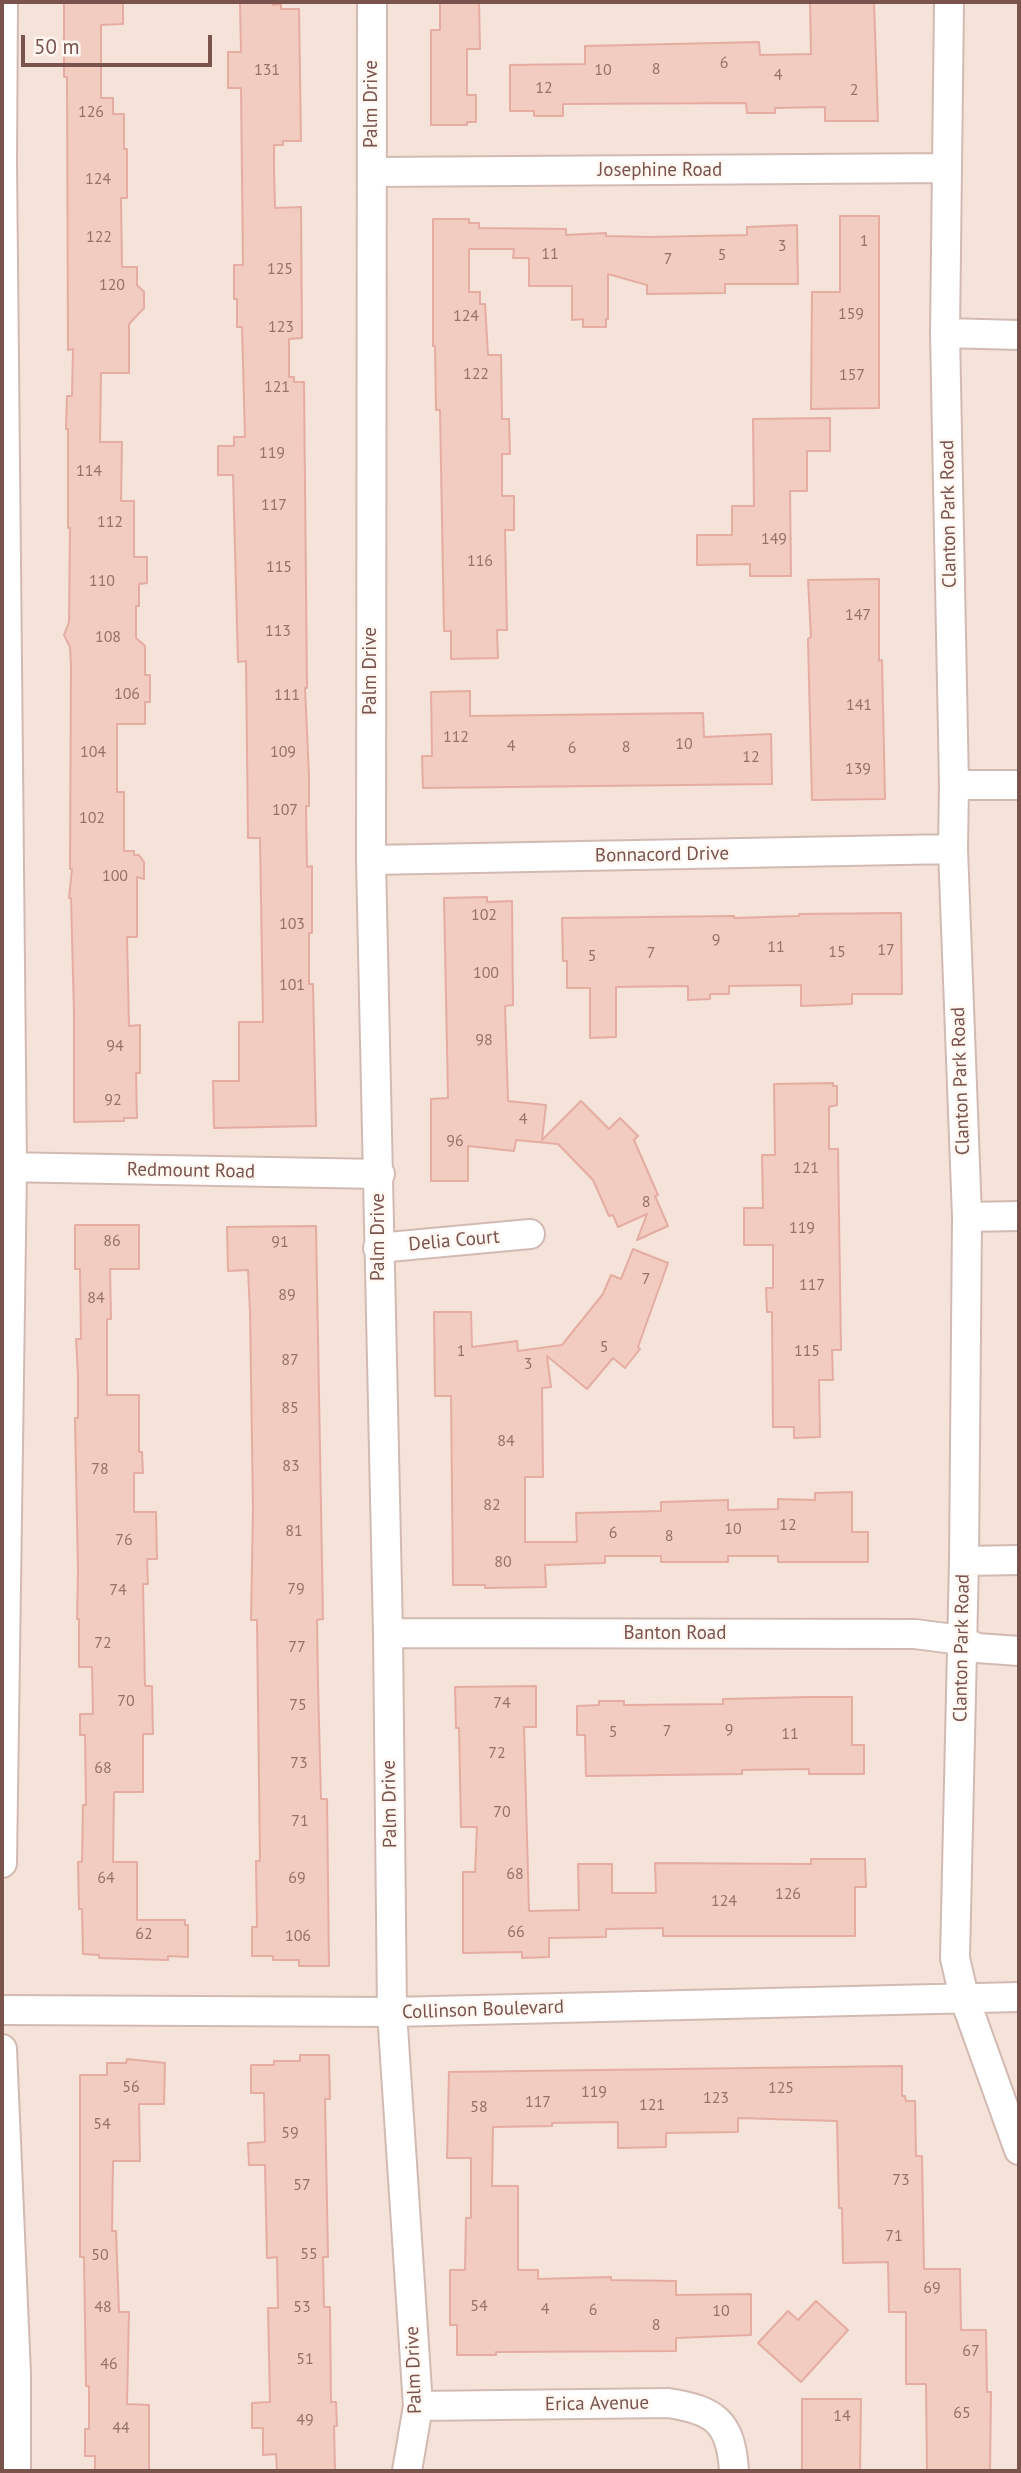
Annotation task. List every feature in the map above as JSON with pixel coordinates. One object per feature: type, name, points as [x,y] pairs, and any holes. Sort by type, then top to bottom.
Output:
[{"type":"street","points":[[2,1863],[7,1167],[3,2]]},
{"type":"street","name":"Palm Drive","points":[[372,2],[371,860],[380,1174],[378,1248],[388,1633],[392,2012],[418,2406],[407,2471]]},
{"type":"street","name":"Clanton Park Road","points":[[949,2],[945,333],[953,849],[967,1217],[964,1561],[955,1958],[964,1997],[1019,2150]]},
{"type":"street","name":"Josephine Road","points":[[372,172],[947,168]]},
{"type":"street","points":[[945,333],[1019,335]]},
{"type":"street","points":[[954,786],[1019,785]]},
{"type":"street","name":"Bonnacord Drive","points":[[371,860],[953,849]]},
{"type":"street","name":"Redmount Road","points":[[7,1167],[380,1174]]},
{"type":"street","points":[[967,1217],[1019,1216]]},
{"type":"street","name":"Delia Court","points":[[378,1248],[530,1234]]},
{"type":"street","points":[[964,1561],[1019,1560]]},
{"type":"street","name":"Banton Road","points":[[388,1633],[901,1634],[961,1640],[977,1648],[1019,1651]]},
{"type":"street","name":"Collinson Boulevard","points":[[2,2010],[392,2012],[1019,1997]]},
{"type":"street","points":[[2,2049],[9,2374],[16,2471]]},
{"type":"street","name":"Erica Avenue","points":[[418,2406],[668,2403],[698,2408],[718,2422],[729,2437],[734,2471]]},
{"type":"shaded area","points":[[2,2],[1019,2],[1019,2471],[2,2471]]},
{"type":"building","points":[[64,2],[123,2],[123,24],[101,25],[101,98],[113,98],[113,114],[124,114],[127,198],[121,198],[122,267],[137,267],[137,285],[144,292],[144,308],[129,324],[129,373],[101,373],[100,442],[122,442],[121,501],[134,501],[134,557],[147,557],[147,583],[139,584],[139,606],[136,606],[136,638],[145,646],[145,675],[150,675],[150,702],[145,702],[145,724],[117,724],[117,792],[124,792],[124,851],[134,851],[134,855],[139,855],[144,862],[144,879],[137,877],[137,937],[127,937],[129,1026],[140,1025],[140,1073],[136,1073],[137,1118],[124,1118],[124,1121],[74,1122],[74,1012],[69,898],[72,869],[71,667],[70,647],[64,635],[69,622],[70,528],[66,429],[67,396],[72,396],[73,349],[68,350],[67,77],[64,77]]},
{"type":"building","points":[[240,2],[273,2],[273,5],[281,4],[281,9],[299,9],[301,141],[283,141],[283,145],[274,145],[274,167],[275,208],[301,207],[302,338],[289,339],[289,377],[294,377],[294,382],[304,382],[305,688],[309,776],[309,806],[306,806],[307,867],[312,866],[309,984],[313,984],[316,1126],[214,1128],[213,1081],[239,1081],[239,1022],[263,1022],[260,838],[248,838],[246,661],[238,662],[233,475],[218,475],[218,446],[234,446],[234,437],[245,437],[242,327],[237,327],[237,299],[234,299],[234,265],[243,265],[241,88],[228,88],[228,52],[241,52]]},
{"type":"building","points":[[440,2],[479,2],[480,49],[467,49],[467,95],[476,95],[476,122],[467,122],[467,125],[431,125],[431,30],[440,30]]},
{"type":"building","points":[[810,2],[874,2],[878,121],[825,121],[825,107],[775,108],[775,113],[747,113],[746,103],[563,104],[563,116],[534,116],[534,111],[510,111],[510,65],[585,64],[585,46],[759,42],[760,55],[811,54]]},
{"type":"building","points":[[840,216],[879,216],[879,408],[811,409],[812,292],[840,292]]},
{"type":"building","points":[[433,219],[469,219],[469,223],[479,223],[479,228],[566,229],[566,235],[606,233],[606,236],[650,237],[747,235],[747,227],[797,225],[798,284],[725,284],[725,293],[647,294],[647,285],[608,274],[606,327],[583,327],[583,319],[572,320],[572,286],[529,286],[529,258],[513,258],[514,249],[469,249],[469,292],[480,292],[480,304],[485,304],[488,355],[501,355],[502,419],[509,419],[510,454],[502,454],[502,496],[514,496],[514,530],[505,530],[507,630],[497,630],[498,658],[451,659],[451,631],[444,631],[440,410],[436,410],[433,346]]},
{"type":"building","points":[[830,418],[830,451],[807,451],[807,491],[790,491],[791,576],[750,576],[750,564],[697,565],[697,535],[732,535],[732,506],[754,506],[753,419]]},
{"type":"building","points":[[879,579],[879,661],[882,660],[885,799],[812,800],[808,580]]},
{"type":"building","points":[[470,691],[470,716],[703,713],[704,737],[771,734],[772,784],[423,788],[422,756],[432,756],[431,692]]},
{"type":"building","points":[[487,897],[487,902],[512,901],[513,1005],[505,1006],[508,1101],[546,1105],[542,1140],[581,1101],[609,1129],[620,1118],[638,1136],[634,1140],[668,1226],[637,1240],[647,1214],[618,1227],[613,1215],[609,1216],[593,1180],[558,1144],[516,1140],[514,1151],[468,1146],[468,1181],[431,1181],[431,1099],[448,1098],[444,898]]},
{"type":"building","points":[[901,913],[902,994],[852,994],[852,1004],[801,1006],[801,985],[729,986],[729,994],[710,994],[710,999],[688,1000],[688,986],[616,987],[616,1037],[590,1038],[590,988],[567,988],[562,918],[734,918]]},
{"type":"building","points":[[833,1083],[833,1086],[837,1086],[837,1105],[829,1107],[829,1149],[838,1149],[841,1350],[832,1350],[833,1380],[819,1380],[820,1437],[794,1438],[794,1427],[773,1427],[772,1312],[767,1312],[766,1288],[773,1288],[773,1245],[744,1245],[744,1208],[763,1208],[762,1155],[775,1155],[774,1084]]},
{"type":"building","points":[[75,1225],[139,1225],[139,1269],[110,1269],[111,1319],[107,1319],[107,1395],[139,1395],[139,1452],[142,1452],[143,1473],[134,1473],[134,1512],[156,1512],[157,1559],[147,1559],[148,1584],[143,1584],[145,1686],[152,1686],[153,1734],[143,1734],[143,1792],[114,1792],[113,1862],[137,1862],[137,1920],[185,1920],[185,1925],[188,1925],[188,1957],[168,1956],[168,1960],[99,1958],[99,1955],[83,1954],[78,1862],[82,1862],[83,1805],[86,1805],[85,1735],[80,1735],[80,1714],[93,1714],[92,1667],[79,1667],[77,1619],[76,1339],[81,1339],[80,1269],[75,1269]]},
{"type":"building","points":[[316,1226],[323,1619],[317,1620],[318,1685],[321,1799],[327,1799],[329,1966],[299,1966],[299,1960],[273,1960],[273,1956],[252,1956],[252,1927],[257,1927],[256,1861],[260,1861],[257,1620],[251,1620],[253,1509],[250,1312],[248,1270],[228,1271],[227,1227]]},
{"type":"building","points":[[633,1249],[668,1263],[638,1347],[640,1349],[625,1368],[613,1358],[587,1389],[547,1356],[551,1387],[542,1388],[543,1477],[525,1477],[525,1542],[577,1542],[576,1513],[661,1511],[661,1502],[728,1500],[728,1510],[778,1509],[778,1499],[815,1500],[815,1493],[852,1492],[852,1532],[868,1532],[868,1562],[778,1562],[778,1556],[728,1556],[728,1562],[661,1562],[661,1556],[605,1556],[605,1563],[545,1565],[546,1587],[485,1588],[485,1585],[453,1585],[451,1396],[435,1396],[434,1312],[471,1312],[472,1347],[517,1341],[518,1351],[562,1345],[603,1294],[611,1275],[621,1279]]},
{"type":"building","points":[[536,1686],[536,1727],[524,1727],[529,1911],[579,1910],[578,1864],[612,1864],[612,1893],[656,1893],[655,1863],[811,1864],[811,1859],[865,1859],[866,1887],[855,1887],[855,1936],[663,1936],[663,1928],[606,1929],[606,1937],[549,1938],[549,1957],[522,1958],[522,1952],[463,1953],[463,1872],[475,1872],[477,1827],[461,1827],[459,1728],[456,1728],[455,1687]]},
{"type":"building","points":[[852,1697],[852,1745],[864,1745],[864,1774],[809,1774],[809,1769],[742,1770],[742,1774],[586,1776],[585,1735],[577,1735],[577,1706],[599,1705],[599,1701],[624,1701],[624,1705],[723,1704],[723,1699]]},
{"type":"building","points":[[300,2055],[329,2055],[330,2099],[325,2099],[328,2257],[323,2257],[324,2307],[330,2307],[331,2402],[336,2402],[335,2471],[277,2471],[276,2454],[263,2455],[263,2428],[252,2428],[252,2403],[270,2402],[268,2308],[278,2308],[277,2257],[267,2258],[265,2165],[249,2165],[248,2143],[265,2142],[264,2093],[251,2093],[251,2065],[274,2065],[274,2061],[300,2061]]},
{"type":"building","points":[[127,2059],[165,2063],[164,2104],[139,2104],[140,2161],[113,2161],[112,2231],[116,2231],[119,2312],[129,2312],[127,2404],[149,2405],[149,2471],[95,2471],[95,2456],[85,2456],[85,2429],[89,2429],[89,2386],[86,2386],[84,2257],[80,2257],[80,2075],[107,2075],[107,2063],[126,2063]]},
{"type":"building","points":[[902,2066],[902,2096],[905,2096],[906,2101],[915,2101],[916,2156],[922,2156],[924,2269],[960,2269],[961,2330],[986,2330],[987,2392],[991,2392],[990,2471],[927,2471],[926,2384],[906,2384],[906,2312],[889,2312],[888,2262],[843,2263],[837,2121],[738,2118],[738,2132],[666,2133],[666,2147],[618,2148],[618,2122],[493,2127],[492,2186],[518,2186],[518,2270],[538,2270],[538,2279],[611,2277],[611,2280],[676,2281],[676,2295],[751,2294],[751,2335],[676,2338],[676,2351],[496,2352],[496,2355],[457,2355],[457,2325],[450,2325],[450,2270],[465,2270],[466,2218],[471,2218],[471,2158],[447,2158],[449,2072]]},
{"type":"building","points":[[816,2301],[848,2330],[801,2382],[758,2343],[788,2311],[798,2320]]},
{"type":"building","points":[[802,2399],[861,2399],[860,2471],[802,2471]]}]
